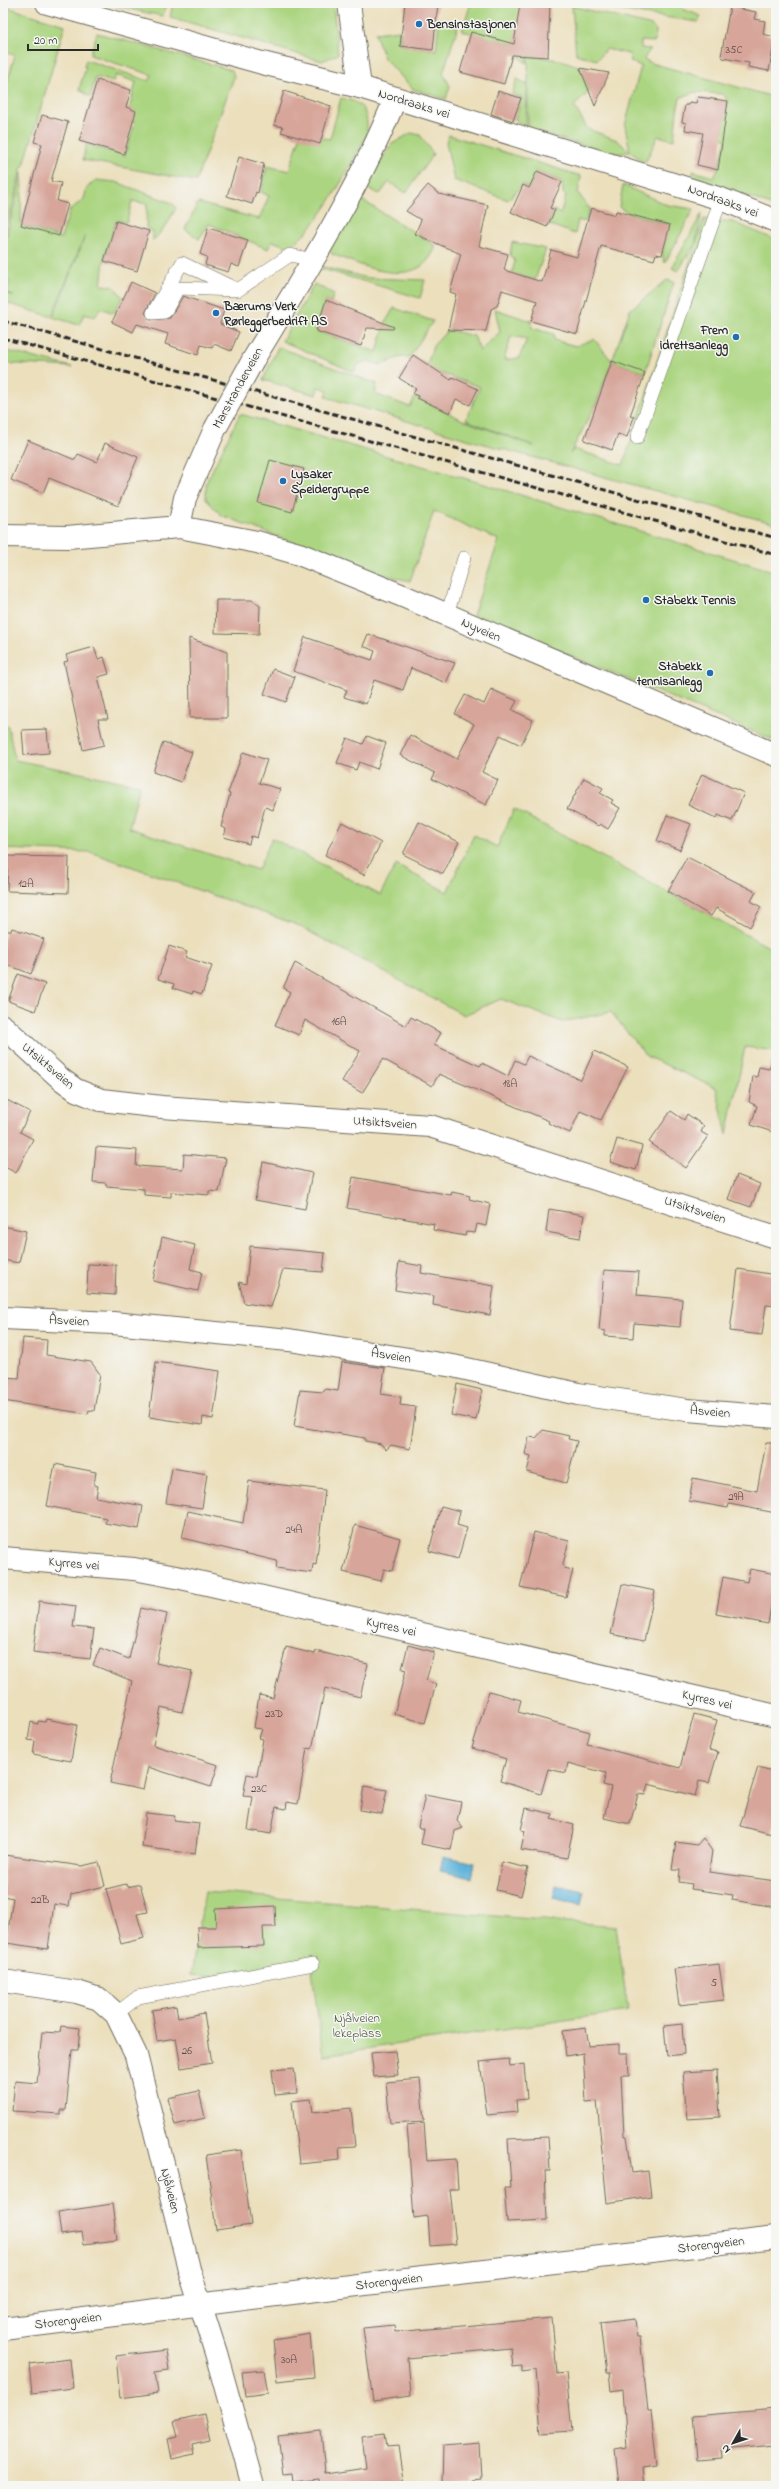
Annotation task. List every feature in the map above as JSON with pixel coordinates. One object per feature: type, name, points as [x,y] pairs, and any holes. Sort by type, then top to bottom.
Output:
[{"type":"street","name":"Nordraaks vei","points":[[48,3],[262,63],[360,87],[721,199],[776,221]]},
{"type":"street","points":[[349,3],[360,87]]},
{"type":"street","name":"Marstranderveien","points":[[180,527],[185,498],[215,428],[253,360],[313,260],[384,127],[395,99]]},
{"type":"street","points":[[3,536],[67,537],[180,527]]},
{"type":"street","name":"Nyveien","points":[[180,527],[257,542],[299,554],[776,754]]},
{"type":"street","name":"Utsiktsveien","points":[[3,1026],[61,1079],[76,1090],[101,1100],[162,1107],[430,1126],[776,1237]]},
{"type":"street","name":"Åsveien","points":[[3,1318],[113,1323],[289,1340],[453,1366],[578,1394],[687,1410],[776,1417]]},
{"type":"street","name":"Kyrres vei","points":[[3,1558],[134,1569],[181,1578],[776,1716]]},
{"type":"street","name":"Njålveien","points":[[3,1981],[77,1992],[99,1999],[116,2014],[136,2055],[189,2269],[219,2360],[253,2486]]},
{"type":"street","name":"Storengveien","points":[[3,2329],[406,2279],[776,2237]]},
{"type":"lane","points":[[637,438],[721,199]]},
{"type":"lane","points":[[238,290],[182,263],[153,314],[164,312],[178,288],[238,290],[290,255],[313,260]]},
{"type":"lane","points":[[447,615],[464,558]]},
{"type":"lane","points":[[116,2014],[138,1997],[313,1964]]},
{"type":"green space","points":[[117,3],[166,3],[163,16],[114,6]]},
{"type":"green space","points":[[173,3],[333,3],[338,54],[322,61],[170,17]]},
{"type":"green space","points":[[471,3],[520,4],[528,14],[527,63],[521,59],[517,45],[462,31]]},
{"type":"green space","points":[[617,3],[684,3],[682,9],[701,16],[698,22],[616,10]]},
{"type":"green space","points":[[3,6],[65,25],[24,165],[21,169],[3,245],[3,90],[5,90],[15,55],[3,52]]},
{"type":"green space","points":[[572,6],[652,26],[656,30],[655,42],[641,41],[641,48],[650,49],[644,59],[651,63],[770,96],[776,77],[776,207],[697,178],[693,174],[693,171],[713,177],[718,170],[726,141],[722,136],[728,101],[723,94],[694,92],[680,98],[674,140],[658,136],[645,163],[631,152],[616,154],[528,130],[528,56],[561,60],[587,69],[585,80],[589,92],[574,106],[588,129],[617,140],[630,152],[625,126],[641,66],[631,62],[629,54],[606,49],[597,60],[576,54]]},
{"type":"green space","points":[[439,19],[459,23],[443,73],[450,86],[446,99],[413,89],[384,58],[375,33],[400,30],[400,45],[436,50]]},
{"type":"green space","points":[[97,33],[232,70],[234,77],[196,181],[83,160],[86,144],[125,156],[135,122],[127,119],[136,82],[116,75],[113,82],[96,77],[90,97],[79,89],[86,67],[84,67],[86,60],[149,81],[152,75],[90,55]]},
{"type":"green space","points":[[517,79],[527,84],[526,128],[515,119],[522,98],[512,94]]},
{"type":"green space","points":[[341,98],[360,105],[366,114],[367,136],[322,212],[300,238],[289,247],[272,241],[268,249],[209,224],[199,239],[185,229],[198,203],[259,219],[269,196],[261,192],[267,166],[289,171],[301,134],[330,139]]},
{"type":"green space","points":[[411,133],[420,135],[433,154],[406,193],[389,182],[380,194],[363,187],[392,144]]},
{"type":"green space","points":[[449,135],[581,176],[578,193],[590,209],[585,222],[578,220],[575,234],[548,224],[555,210],[560,214],[566,196],[563,193],[562,182],[537,171],[529,188],[523,184],[508,200],[454,180],[446,142]]},
{"type":"green space","points":[[22,172],[21,225],[61,238],[70,210],[84,199],[87,188],[95,180],[116,182],[172,203],[176,208],[166,226],[153,241],[153,232],[146,228],[147,204],[132,201],[127,222],[116,221],[104,261],[101,285],[113,286],[123,297],[113,313],[101,308],[95,317],[84,314],[79,325],[3,302],[3,293],[14,296],[7,293],[10,281],[3,279],[3,253]],"holes":[[[85,236],[54,315],[53,313]]]},
{"type":"green space","points":[[623,185],[667,205],[694,209],[665,263],[662,255],[669,225],[626,212],[619,207]]},
{"type":"green space","points":[[357,197],[436,246],[428,260],[417,268],[404,272],[390,272],[360,265],[332,254],[328,249]]},
{"type":"green space","points":[[702,213],[695,244],[678,271],[672,268]]},
{"type":"green space","points":[[704,219],[733,222],[776,240],[776,524],[477,442],[326,397],[328,390],[318,387],[316,395],[263,380],[278,347],[377,384],[375,394],[410,407],[415,397],[465,421],[534,446],[466,420],[480,387],[426,368],[433,346],[448,330],[474,336],[480,351],[500,332],[495,309],[531,321],[532,328],[554,334],[554,340],[576,346],[594,339],[612,361],[596,404],[570,454],[574,449],[623,465]],"holes":[[[511,336],[527,339],[519,358],[504,360]]]},
{"type":"green space","points":[[512,242],[546,249],[535,280],[512,273],[515,261],[510,255]]},
{"type":"green space","points":[[320,266],[367,278],[425,280],[420,298],[319,268]]},
{"type":"green space","points":[[667,280],[674,282],[645,373],[612,361],[630,310]]},
{"type":"green space","points":[[314,284],[334,294],[331,302],[326,301],[316,331],[377,352],[386,321],[394,308],[433,321],[409,358],[401,357],[384,364],[375,364],[367,361],[358,365],[354,372],[282,341]]},
{"type":"green space","points":[[3,350],[72,367],[3,363]]},
{"type":"green space","points":[[240,414],[464,478],[776,572],[776,741],[473,615],[499,540],[434,511],[410,581],[367,571],[221,515],[206,499],[206,483]]},
{"type":"green space","points":[[3,726],[8,726],[15,760],[140,785],[129,828],[258,870],[272,838],[380,895],[396,865],[447,892],[474,835],[497,847],[514,809],[776,951],[776,1051],[745,1047],[727,1135],[716,1088],[646,1056],[611,1012],[562,1022],[501,999],[464,1015],[295,924],[90,852],[3,849]]},
{"type":"green space","name":"Njålveien lekeplass","points":[[205,1892],[616,1926],[628,2011],[323,2055],[311,1963],[219,1977],[191,1975]]},
{"type":"water","points":[[443,1856],[475,1863],[472,1878],[440,1871]]},
{"type":"water","points":[[556,1885],[584,1891],[581,1905],[553,1898]]},
{"type":"building","name":"Bensinstasjonen","points":[[405,3],[438,3],[433,50],[400,46]]},
{"type":"building","points":[[520,3],[550,3],[548,57],[512,55],[504,84],[460,72],[471,32],[514,44]]},
{"type":"building","points":[[730,7],[756,12],[754,19],[765,21],[763,34],[775,37],[769,71],[748,67],[749,63],[723,58],[721,56]]},
{"type":"building","points":[[580,68],[609,73],[595,106]]},
{"type":"building","points":[[97,80],[131,90],[126,107],[136,111],[124,154],[79,141]]},
{"type":"building","points":[[284,91],[331,106],[320,144],[281,132],[283,127],[274,125]]},
{"type":"building","points":[[498,91],[521,98],[513,121],[491,114]]},
{"type":"building","points":[[698,97],[728,101],[718,170],[697,165],[703,133],[685,130],[686,123],[682,122],[685,105],[689,105],[689,102],[696,103]]},
{"type":"building","points":[[42,115],[68,122],[51,181],[61,183],[57,201],[68,204],[59,236],[21,225],[42,144],[34,142]]},
{"type":"building","points":[[239,157],[264,164],[258,193],[256,192],[252,204],[227,196]]},
{"type":"building","points":[[537,171],[562,182],[550,208],[555,210],[547,227],[511,212],[523,185],[529,188]]},
{"type":"building","points":[[428,185],[439,194],[488,205],[479,246],[508,254],[504,270],[542,282],[551,250],[577,257],[591,208],[615,215],[616,211],[670,225],[662,255],[656,254],[654,260],[601,246],[577,334],[531,321],[537,301],[502,290],[497,306],[491,309],[486,331],[448,330],[456,294],[450,292],[461,254],[415,234],[421,220],[406,211]]},
{"type":"building","points":[[116,221],[149,231],[137,271],[104,261]]},
{"type":"building","points":[[208,228],[248,240],[239,267],[231,264],[228,272],[205,265],[207,257],[200,254]]},
{"type":"building","points":[[131,282],[155,293],[145,313],[150,320],[170,318],[183,296],[224,310],[220,324],[239,332],[231,351],[214,344],[212,348],[201,345],[198,355],[165,344],[168,334],[137,324],[133,332],[112,322]]},
{"type":"building","points":[[326,300],[394,327],[393,329],[367,328],[361,346],[316,331]]},
{"type":"building","points":[[413,355],[451,380],[452,377],[478,389],[470,405],[456,399],[450,413],[417,398],[418,396],[413,394],[416,389],[399,378]]},
{"type":"building","points":[[612,361],[645,373],[630,416],[634,417],[627,437],[618,434],[612,450],[584,440]]},
{"type":"building","points":[[28,440],[75,460],[78,454],[97,462],[105,443],[138,457],[118,506],[49,478],[43,493],[11,480]]},
{"type":"building","name":"Lysaker Speidergruppe","points":[[270,460],[304,469],[292,512],[258,503]]},
{"type":"building","points":[[216,600],[252,600],[260,606],[259,634],[215,633]]},
{"type":"building","points":[[368,634],[455,663],[446,683],[411,668],[403,690],[374,680],[366,704],[344,697],[347,690],[293,671],[305,637],[372,660],[375,651],[363,646]]},
{"type":"building","points":[[189,638],[227,652],[227,718],[190,718]]},
{"type":"building","points":[[94,647],[98,659],[104,657],[109,674],[98,677],[108,719],[98,719],[104,745],[83,750],[64,662],[68,661],[66,655]]},
{"type":"building","points":[[273,669],[295,677],[286,702],[264,694]]},
{"type":"building","points":[[491,689],[517,701],[512,710],[533,720],[521,745],[500,735],[482,772],[498,780],[486,805],[432,779],[435,773],[400,755],[410,735],[457,759],[474,724],[455,714],[465,695],[484,704]]},
{"type":"building","points":[[47,729],[49,753],[24,755],[22,730]]},
{"type":"building","points":[[367,736],[386,743],[377,769],[359,762],[356,770],[337,763],[347,738],[363,744]]},
{"type":"building","points":[[163,742],[192,752],[181,782],[153,772]]},
{"type":"building","points":[[243,752],[267,760],[259,783],[280,789],[273,810],[265,807],[257,838],[251,836],[249,844],[224,837],[226,829],[221,827],[230,794],[228,793]]},
{"type":"building","points":[[702,774],[744,793],[732,821],[718,815],[716,818],[688,805]]},
{"type":"building","points":[[584,778],[603,788],[600,793],[613,800],[611,803],[620,808],[608,829],[600,824],[598,826],[567,809]]},
{"type":"building","points":[[667,815],[691,824],[680,850],[657,841]]},
{"type":"building","points":[[342,822],[381,843],[364,875],[325,855]]},
{"type":"building","points":[[419,822],[459,842],[443,874],[403,854]]},
{"type":"building","points":[[8,856],[69,857],[68,893],[7,891]]},
{"type":"building","points":[[687,857],[756,892],[751,901],[761,907],[750,927],[716,908],[711,916],[668,891]]},
{"type":"building","points":[[12,928],[44,939],[31,974],[3,963],[3,941],[7,931],[11,931]]},
{"type":"building","points":[[169,946],[187,952],[185,957],[212,966],[202,994],[193,991],[192,994],[173,988],[174,984],[158,979]]},
{"type":"building","points":[[295,963],[406,1026],[411,1017],[441,1033],[434,1045],[480,1066],[482,1063],[508,1076],[515,1060],[524,1064],[528,1056],[581,1080],[594,1051],[628,1067],[601,1120],[580,1111],[570,1133],[548,1123],[549,1121],[439,1074],[432,1086],[383,1059],[362,1093],[342,1081],[360,1051],[305,1020],[299,1035],[275,1025],[290,992],[283,988]]},
{"type":"building","points":[[18,974],[45,984],[35,1011],[8,1001]]},
{"type":"building","points":[[772,1060],[776,1061],[776,1133],[751,1125],[757,1106],[749,1102],[753,1076],[757,1077],[759,1067],[769,1069]]},
{"type":"building","points":[[3,1098],[30,1112],[20,1132],[33,1139],[16,1173],[3,1166]]},
{"type":"building","points":[[671,1111],[684,1120],[687,1114],[704,1126],[701,1132],[708,1136],[686,1168],[649,1142]]},
{"type":"building","points":[[617,1139],[642,1146],[636,1170],[610,1162]]},
{"type":"building","points":[[96,1147],[137,1150],[136,1166],[183,1169],[184,1154],[226,1158],[219,1192],[209,1191],[209,1195],[171,1192],[171,1197],[144,1195],[144,1189],[106,1186],[106,1183],[93,1182]]},
{"type":"building","points":[[263,1162],[312,1173],[305,1209],[255,1200]]},
{"type":"building","points":[[737,1175],[760,1184],[751,1207],[728,1199]]},
{"type":"building","points":[[353,1177],[451,1195],[452,1192],[470,1196],[469,1199],[490,1204],[486,1226],[477,1224],[475,1233],[466,1232],[465,1236],[433,1230],[434,1224],[347,1208]]},
{"type":"building","points":[[549,1209],[584,1215],[580,1238],[546,1232]]},
{"type":"building","points":[[3,1226],[26,1231],[19,1263],[3,1260]]},
{"type":"building","points":[[162,1237],[195,1245],[190,1269],[202,1272],[198,1291],[153,1281]]},
{"type":"building","points":[[250,1246],[325,1253],[323,1272],[283,1269],[271,1307],[244,1303],[239,1282],[246,1284]]},
{"type":"building","points":[[399,1262],[422,1266],[421,1273],[494,1286],[490,1315],[433,1305],[434,1296],[395,1290]]},
{"type":"building","points":[[88,1264],[116,1265],[115,1295],[87,1293]]},
{"type":"building","points":[[738,1269],[776,1275],[776,1306],[766,1305],[762,1335],[730,1331]]},
{"type":"building","points":[[604,1270],[639,1272],[637,1295],[682,1299],[680,1327],[634,1323],[633,1338],[605,1336],[605,1331],[599,1330]]},
{"type":"building","points":[[23,1338],[47,1340],[46,1355],[91,1362],[100,1374],[94,1411],[89,1410],[88,1414],[3,1401],[3,1377],[19,1378]]},
{"type":"building","points":[[156,1362],[220,1371],[213,1419],[203,1417],[202,1425],[149,1417]]},
{"type":"building","points":[[342,1362],[385,1368],[381,1394],[401,1397],[400,1405],[416,1407],[410,1449],[391,1445],[386,1450],[381,1444],[365,1441],[365,1438],[294,1426],[300,1390],[323,1392],[326,1389],[338,1391]]},
{"type":"building","points":[[457,1384],[482,1390],[476,1420],[451,1415]]},
{"type":"building","points":[[543,1430],[569,1436],[568,1439],[577,1441],[566,1483],[527,1472],[531,1456],[525,1454],[529,1437],[536,1438]]},
{"type":"building","points":[[766,1443],[776,1443],[776,1513],[729,1504],[728,1508],[689,1501],[693,1478],[757,1491]]},
{"type":"building","points":[[55,1464],[96,1472],[94,1485],[98,1486],[96,1497],[143,1506],[139,1529],[105,1523],[106,1518],[47,1506]]},
{"type":"building","points":[[172,1468],[207,1474],[202,1508],[166,1503]]},
{"type":"building","points":[[249,1481],[325,1490],[316,1565],[313,1564],[312,1573],[276,1568],[277,1561],[182,1538],[188,1511],[243,1523]]},
{"type":"building","points":[[441,1506],[460,1511],[457,1525],[467,1528],[458,1559],[429,1551]]},
{"type":"building","points":[[355,1525],[400,1538],[392,1571],[384,1569],[381,1581],[343,1572]]},
{"type":"building","points":[[534,1532],[569,1541],[563,1564],[564,1568],[573,1570],[566,1597],[520,1587]]},
{"type":"building","points":[[750,1569],[776,1574],[768,1624],[716,1614],[723,1577],[747,1582]]},
{"type":"building","points":[[622,1584],[655,1591],[644,1641],[611,1634]]},
{"type":"building","points":[[39,1601],[76,1606],[73,1627],[94,1629],[90,1659],[33,1652]]},
{"type":"building","points":[[141,1608],[167,1614],[156,1663],[192,1671],[182,1712],[161,1707],[153,1745],[218,1765],[211,1787],[148,1767],[143,1790],[110,1783],[132,1681],[93,1665],[100,1648],[129,1659]]},
{"type":"building","points":[[408,1645],[434,1652],[426,1681],[436,1684],[425,1723],[394,1714],[406,1670],[402,1669]]},
{"type":"building","points":[[286,1647],[315,1654],[316,1651],[368,1664],[360,1697],[325,1688],[312,1749],[307,1748],[298,1804],[287,1802],[286,1809],[276,1807],[271,1834],[248,1830],[253,1797],[243,1796],[247,1774],[257,1776],[263,1739],[259,1738],[262,1729],[254,1728],[259,1695],[273,1698]]},
{"type":"building","points":[[489,1691],[521,1700],[518,1712],[590,1732],[587,1744],[680,1768],[694,1714],[717,1720],[709,1750],[718,1752],[709,1783],[699,1781],[695,1796],[648,1784],[645,1795],[638,1794],[630,1824],[604,1818],[611,1787],[603,1785],[606,1773],[568,1763],[566,1773],[548,1769],[541,1794],[500,1781],[506,1759],[472,1748]]},
{"type":"building","points":[[46,1719],[77,1725],[71,1761],[33,1754],[35,1741],[28,1740],[31,1722],[38,1724],[38,1721],[45,1722]]},
{"type":"building","points":[[758,1767],[776,1772],[776,1817],[772,1834],[740,1826]]},
{"type":"building","points":[[364,1786],[387,1790],[382,1814],[360,1810]]},
{"type":"building","points":[[425,1795],[461,1802],[457,1821],[463,1828],[455,1831],[451,1850],[421,1844],[424,1829],[418,1827]]},
{"type":"building","points":[[526,1808],[553,1814],[551,1819],[574,1825],[567,1858],[521,1850],[525,1831],[521,1830]]},
{"type":"building","points":[[146,1813],[175,1816],[174,1820],[199,1823],[195,1854],[142,1847]]},
{"type":"building","points":[[703,1838],[712,1851],[709,1872],[776,1881],[776,1907],[732,1900],[733,1895],[691,1889],[692,1884],[679,1882],[680,1870],[672,1870],[676,1842],[697,1845]]},
{"type":"building","points":[[5,1855],[82,1866],[99,1862],[105,1886],[71,1894],[69,1906],[54,1904],[48,1949],[6,1943],[13,1898],[3,1896]]},
{"type":"building","points":[[502,1862],[528,1868],[521,1896],[496,1890]]},
{"type":"building","points":[[126,1884],[128,1887],[140,1884],[148,1912],[137,1914],[144,1938],[121,1944],[106,1889]]},
{"type":"building","points":[[275,1906],[276,1927],[263,1927],[264,1946],[198,1948],[197,1927],[216,1927],[215,1909]]},
{"type":"building","points":[[719,1964],[724,2000],[679,2005],[674,1969]]},
{"type":"building","points":[[176,2006],[178,2018],[204,2013],[212,2063],[181,2068],[176,2038],[157,2041],[152,2010]]},
{"type":"building","points":[[682,2024],[684,2054],[667,2056],[664,2026]]},
{"type":"building","points":[[61,2026],[80,2028],[78,2050],[72,2050],[66,2110],[61,2110],[61,2114],[12,2111],[15,2081],[37,2083],[42,2032],[60,2033]]},
{"type":"building","points":[[586,2028],[589,2046],[619,2044],[619,2053],[628,2053],[629,2075],[621,2075],[624,2136],[627,2136],[632,2173],[648,2171],[651,2196],[607,2203],[597,2101],[586,2102],[583,2053],[566,2056],[563,2031]]},
{"type":"building","points":[[395,2051],[398,2075],[374,2077],[371,2053]]},
{"type":"building","points":[[509,2059],[510,2066],[524,2064],[527,2099],[516,2100],[517,2112],[487,2115],[480,2062]]},
{"type":"building","points":[[294,2068],[297,2093],[275,2095],[272,2070]]},
{"type":"building","points":[[717,2070],[720,2117],[687,2119],[683,2072]]},
{"type":"building","points":[[420,2079],[424,2121],[390,2123],[386,2082]]},
{"type":"building","points":[[199,2091],[205,2118],[175,2125],[168,2098]]},
{"type":"building","points":[[311,2099],[313,2112],[351,2108],[355,2146],[339,2147],[340,2160],[299,2164],[292,2101]]},
{"type":"building","points":[[424,2123],[427,2161],[456,2159],[458,2189],[450,2189],[456,2244],[430,2246],[428,2216],[414,2218],[407,2125]]},
{"type":"building","points":[[548,2137],[550,2171],[545,2171],[547,2220],[507,2222],[504,2188],[511,2188],[508,2139]]},
{"type":"building","points":[[241,2150],[251,2225],[216,2230],[206,2155]]},
{"type":"building","points":[[112,2204],[117,2240],[84,2244],[82,2232],[61,2235],[58,2212]]},
{"type":"building","points":[[552,2318],[557,2374],[566,2373],[572,2431],[541,2433],[536,2370],[522,2372],[522,2366],[513,2367],[511,2348],[408,2358],[411,2396],[373,2401],[363,2328],[394,2325],[395,2332]]},
{"type":"building","points":[[635,2319],[637,2337],[640,2337],[648,2411],[651,2411],[657,2465],[642,2467],[644,2486],[619,2486],[615,2450],[627,2448],[623,2389],[611,2391],[609,2373],[606,2373],[600,2323]]},
{"type":"building","points":[[310,2334],[314,2377],[277,2381],[273,2340]]},
{"type":"building","points":[[166,2350],[169,2370],[155,2372],[158,2393],[120,2398],[116,2356]]},
{"type":"building","points":[[70,2359],[73,2388],[32,2393],[29,2364]]},
{"type":"building","points":[[264,2370],[268,2393],[245,2396],[242,2372]]},
{"type":"building","points":[[776,2409],[776,2445],[722,2450],[723,2458],[697,2460],[693,2416]]},
{"type":"building","points":[[204,2414],[210,2440],[192,2444],[194,2454],[172,2459],[168,2439],[178,2437],[174,2421]]},
{"type":"building","points":[[321,2431],[325,2474],[366,2468],[362,2436],[385,2433],[387,2447],[398,2446],[404,2486],[320,2486],[319,2479],[293,2482],[292,2473],[283,2474],[278,2436]]},
{"type":"building","points":[[479,2442],[481,2479],[472,2480],[472,2486],[442,2486],[443,2445]]},
{"type":"railway","points":[[3,321],[776,538]]},
{"type":"railway","points":[[3,338],[776,555]]},
{"type":"place","name":"Bensinstasjonen","points":[[419,24]]},
{"type":"place","name":"Bærums Verk Rørleggerbedrift AS","points":[[216,313]]},
{"type":"place","name":"Frem idrettsanlegg","points":[[736,337]]},
{"type":"place","name":"Lysaker Speidergruppe","points":[[283,481]]},
{"type":"place","name":"Stabekk Tennis","points":[[646,600]]},
{"type":"place","name":"Stabekk tennisanlegg","points":[[710,673]]}]
